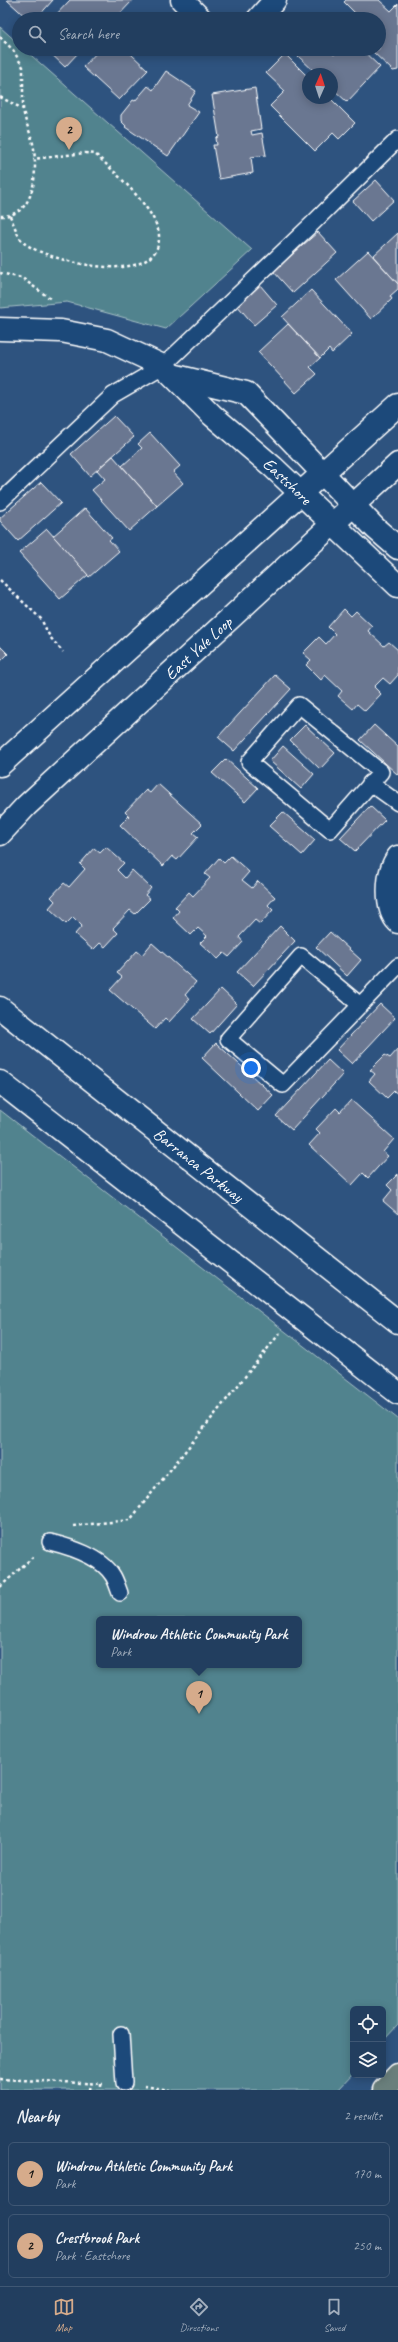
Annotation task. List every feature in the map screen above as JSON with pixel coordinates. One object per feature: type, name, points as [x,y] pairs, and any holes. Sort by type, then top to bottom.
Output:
[{"type":"main road","points":[[182,0],[194,12]]},
{"type":"main road","points":[[264,12],[275,0]]},
{"type":"main road","name":"Eastshore","points":[[0,329],[61,331],[107,340],[169,371],[246,394],[322,474],[398,548]]},
{"type":"main road","name":"Eastshore","points":[[169,371],[212,415],[332,523],[398,586]]},
{"type":"main road","points":[[0,765],[398,405]]},
{"type":"main road","name":"East Yale Loop","points":[[0,834],[26,806],[236,615],[332,523],[398,464]]},
{"type":"main road","points":[[398,857],[388,884],[392,917],[398,922]]},
{"type":"main road","name":"Barranca Parkway","points":[[0,1008],[398,1322]]},
{"type":"main road","points":[[0,1082],[398,1393]]},
{"type":"lane","points":[[0,502],[113,395],[169,371],[398,139]]},
{"type":"lane","points":[[299,705],[381,772],[370,783],[330,830],[250,762],[299,705]]},
{"type":"lane","points":[[370,783],[398,803]]},
{"type":"lane","points":[[360,1005],[301,956],[228,1039],[282,1085],[360,1005],[398,966]]},
{"type":"lane","points":[[50,1542],[73,1547],[95,1559],[113,1575],[120,1593]]},
{"type":"lane","points":[[121,2034],[124,2083]]},
{"type":"path","points":[[0,37],[12,49]]},
{"type":"path","points":[[0,216],[10,216],[24,207],[35,185],[33,159],[34,149],[23,109],[23,67],[17,56]]},
{"type":"path","points":[[0,97],[23,109]]},
{"type":"path","points":[[10,216],[23,242],[59,259],[109,268],[131,265],[148,260],[156,252],[160,236],[152,217],[141,202],[95,154],[85,153],[33,159]]},
{"type":"path","points":[[0,273],[22,278],[52,300]]},
{"type":"path","points":[[0,580],[41,620],[50,637],[63,652]]},
{"type":"path","points":[[0,1587],[67,1526],[130,1520],[280,1333]]},
{"type":"path","points":[[0,2079],[90,2084],[124,2083],[170,2090]]},
{"type":"path","points":[[89,2090],[90,2084]]},
{"type":"path","points":[[101,2084],[101,2090]]},
{"type":"green space","points":[[0,27],[12,38],[12,56],[32,56],[252,250],[166,329],[67,302],[0,308]]},
{"type":"green space","points":[[0,1110],[398,1419],[398,2025],[386,2038],[386,2006],[350,2006],[350,2077],[338,2090],[0,2090]]},
{"type":"building","points":[[7,0],[53,0],[42,12],[20,12]]},
{"type":"building","points":[[70,0],[133,0],[122,12],[59,12]]},
{"type":"building","points":[[346,0],[379,0],[391,11],[398,4],[398,70],[393,71],[377,56],[386,56],[386,12],[354,12],[344,2]]},
{"type":"building","points":[[53,56],[75,56],[65,67]]},
{"type":"building","points":[[93,56],[133,56],[148,70],[119,100],[83,67]]},
{"type":"building","points":[[283,56],[287,56],[302,71],[302,104],[336,104],[355,123],[339,139],[333,133],[315,151],[270,106],[285,91],[266,73]]},
{"type":"building","points":[[298,56],[368,56],[380,67],[347,102],[338,94],[338,68],[311,68]]},
{"type":"building","points":[[166,71],[196,91],[187,105],[199,112],[168,156],[125,127],[126,126],[121,121],[121,115],[133,100],[135,101],[148,86],[153,90]]},
{"type":"building","points":[[255,88],[261,129],[251,131],[252,135],[262,133],[266,155],[251,157],[253,173],[219,179],[213,145],[217,145],[216,138],[219,137],[212,95]]},
{"type":"building","points":[[376,180],[394,200],[371,221],[353,201]]},
{"type":"building","points":[[318,232],[337,253],[293,293],[273,271]]},
{"type":"building","points":[[398,233],[398,284],[373,256]]},
{"type":"building","points":[[368,251],[398,284],[398,289],[390,296],[392,299],[371,319],[336,280]]},
{"type":"building","points":[[260,285],[277,305],[254,325],[237,305]]},
{"type":"building","points":[[311,290],[352,334],[332,353],[329,349],[320,358],[282,317]]},
{"type":"building","points":[[288,324],[320,358],[310,367],[317,374],[296,393],[258,352]]},
{"type":"building","points":[[114,416],[134,437],[90,476],[71,454]]},
{"type":"building","points":[[150,433],[180,466],[173,472],[183,483],[157,506],[122,466],[142,448],[138,444]]},
{"type":"building","points":[[113,456],[157,506],[129,531],[92,490],[105,479],[97,470]]},
{"type":"building","points":[[41,482],[61,503],[18,541],[0,521],[0,518]]},
{"type":"building","points":[[85,508],[112,538],[109,540],[119,551],[89,577],[53,536]]},
{"type":"building","points":[[47,529],[88,575],[60,599],[19,553]]},
{"type":"building","points":[[344,609],[351,616],[356,611],[372,626],[368,631],[384,646],[389,642],[398,650],[398,675],[390,684],[383,678],[374,687],[381,694],[365,711],[357,704],[353,709],[338,696],[342,691],[325,675],[321,680],[306,665],[311,660],[303,653],[319,637],[326,644],[335,634],[328,627]]},
{"type":"building","points":[[0,646],[8,654],[0,662]]},
{"type":"building","points":[[275,675],[291,689],[234,751],[218,737]]},
{"type":"building","points":[[305,725],[335,753],[320,769],[290,740]]},
{"type":"building","points":[[374,725],[398,747],[398,775],[360,740]]},
{"type":"building","points":[[283,746],[314,774],[301,789],[270,761]]},
{"type":"building","points":[[226,759],[258,788],[245,802],[212,773]]},
{"type":"building","points":[[158,784],[202,824],[193,833],[198,837],[177,860],[172,856],[163,866],[120,825],[129,816],[125,812],[146,790],[150,793]]},
{"type":"building","points":[[370,806],[385,820],[355,851],[340,838]]},
{"type":"building","points":[[283,812],[315,840],[302,855],[269,826]]},
{"type":"building","points":[[106,847],[124,863],[117,870],[125,878],[132,870],[151,888],[145,895],[150,899],[135,914],[130,910],[113,928],[118,933],[105,947],[100,943],[93,950],[75,934],[82,926],[73,917],[66,924],[49,908],[55,901],[51,897],[64,883],[69,887],[85,869],[80,864],[94,848],[100,853]]},
{"type":"building","points":[[231,856],[249,872],[242,880],[252,888],[258,881],[275,897],[268,905],[273,910],[260,924],[255,920],[239,937],[243,942],[229,957],[224,953],[218,959],[200,943],[207,936],[198,928],[191,935],[173,918],[179,911],[175,907],[189,892],[193,896],[210,878],[205,874],[219,858],[224,863]]},
{"type":"building","points":[[280,926],[295,941],[253,986],[237,972]]},
{"type":"building","points":[[330,932],[361,960],[347,976],[316,947]]},
{"type":"building","points":[[152,943],[196,982],[185,995],[190,999],[169,1022],[165,1018],[155,1029],[110,990],[122,977],[117,973],[137,951],[142,955]]},
{"type":"building","points":[[221,989],[237,1004],[210,1034],[193,1019]]},
{"type":"building","points":[[380,1004],[395,1018],[352,1064],[337,1050]]},
{"type":"building","points":[[216,1043],[273,1095],[258,1111],[202,1058]]},
{"type":"building","points":[[398,1049],[398,1094],[394,1091],[387,1098],[369,1081],[375,1074],[370,1070],[385,1055],[390,1058]]},
{"type":"building","points":[[328,1060],[343,1074],[292,1130],[276,1116]]},
{"type":"building","points":[[351,1100],[394,1139],[383,1152],[388,1156],[368,1178],[363,1173],[352,1185],[309,1145],[320,1133],[316,1129],[336,1108],[340,1112]]},
{"type":"building","points":[[398,1174],[398,1214],[383,1201],[392,1190],[387,1185]]},
{"type":"place","name":"Crestbrook Park","points":[[69,150]]},
{"type":"place","name":"Windrow Athletic Community Park","points":[[199,1714]]}]
